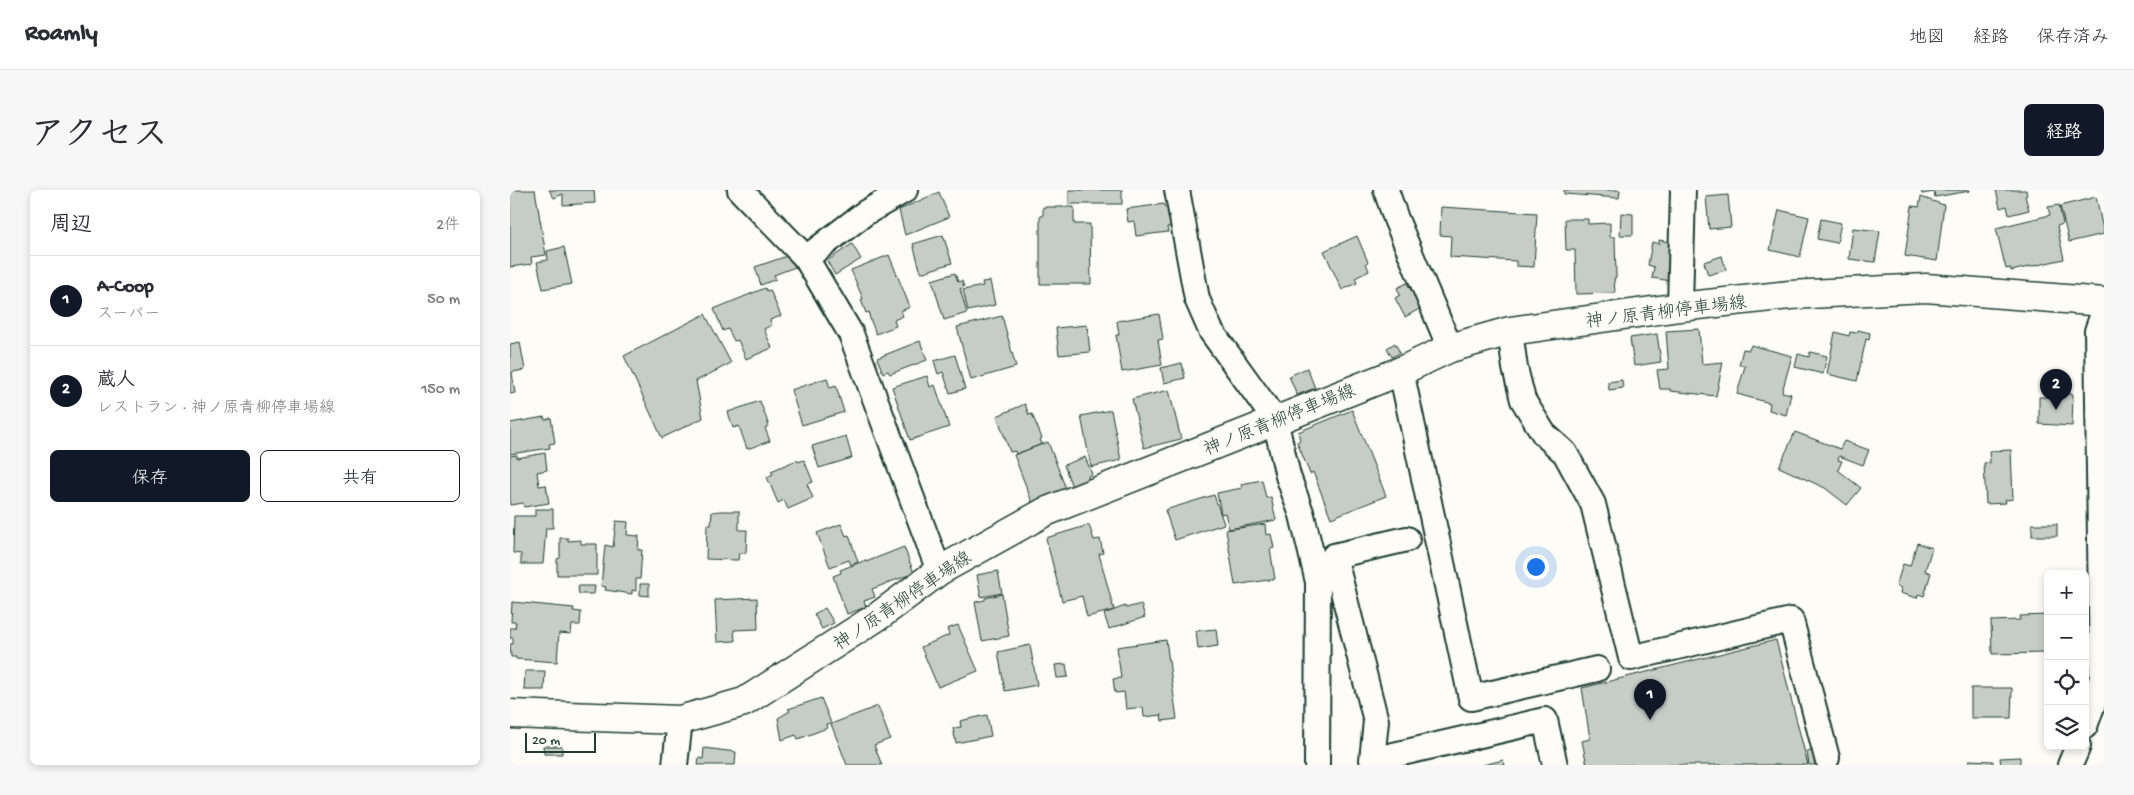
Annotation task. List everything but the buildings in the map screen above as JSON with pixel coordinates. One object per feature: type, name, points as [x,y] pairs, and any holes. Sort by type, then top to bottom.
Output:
[{"type":"main road","name":"神ノ原青柳停車場線","points":[[510,714],[680,720],[744,702],[880,615],[939,571],[1045,512],[1401,371],[1450,348],[1510,331],[1680,307],[1790,296],[1926,288],[2104,302]]},
{"type":"street","points":[[740,190],[806,258],[851,334],[939,571]]},
{"type":"street","points":[[806,258],[865,214],[904,190]]},
{"type":"street","points":[[1177,190],[1197,299],[1211,331],[1275,420],[1288,476],[1329,580],[1376,721],[1372,760],[1544,720],[1555,765]]},
{"type":"street","points":[[1386,190],[1396,219],[1450,348]]},
{"type":"street","points":[[1680,307],[1683,190]]},
{"type":"street","points":[[2089,715],[2102,678],[2102,471],[2097,331],[2104,312]]},
{"type":"street","points":[[1510,331],[1514,368],[1523,400],[1544,434],[1565,453],[1593,504],[1631,658],[1791,620],[1827,758]]},
{"type":"street","points":[[1401,371],[1471,698],[1597,669]]},
{"type":"street","points":[[1318,765],[1329,580],[1334,556],[1408,539]]},
{"type":"street","points":[[675,765],[680,720]]},
{"type":"street","points":[[2070,765],[2076,750]]},
{"type":"place","name":"蔵人","points":[[2056,410]]},
{"type":"place","name":"A-Coop","points":[[1650,720]]}]
